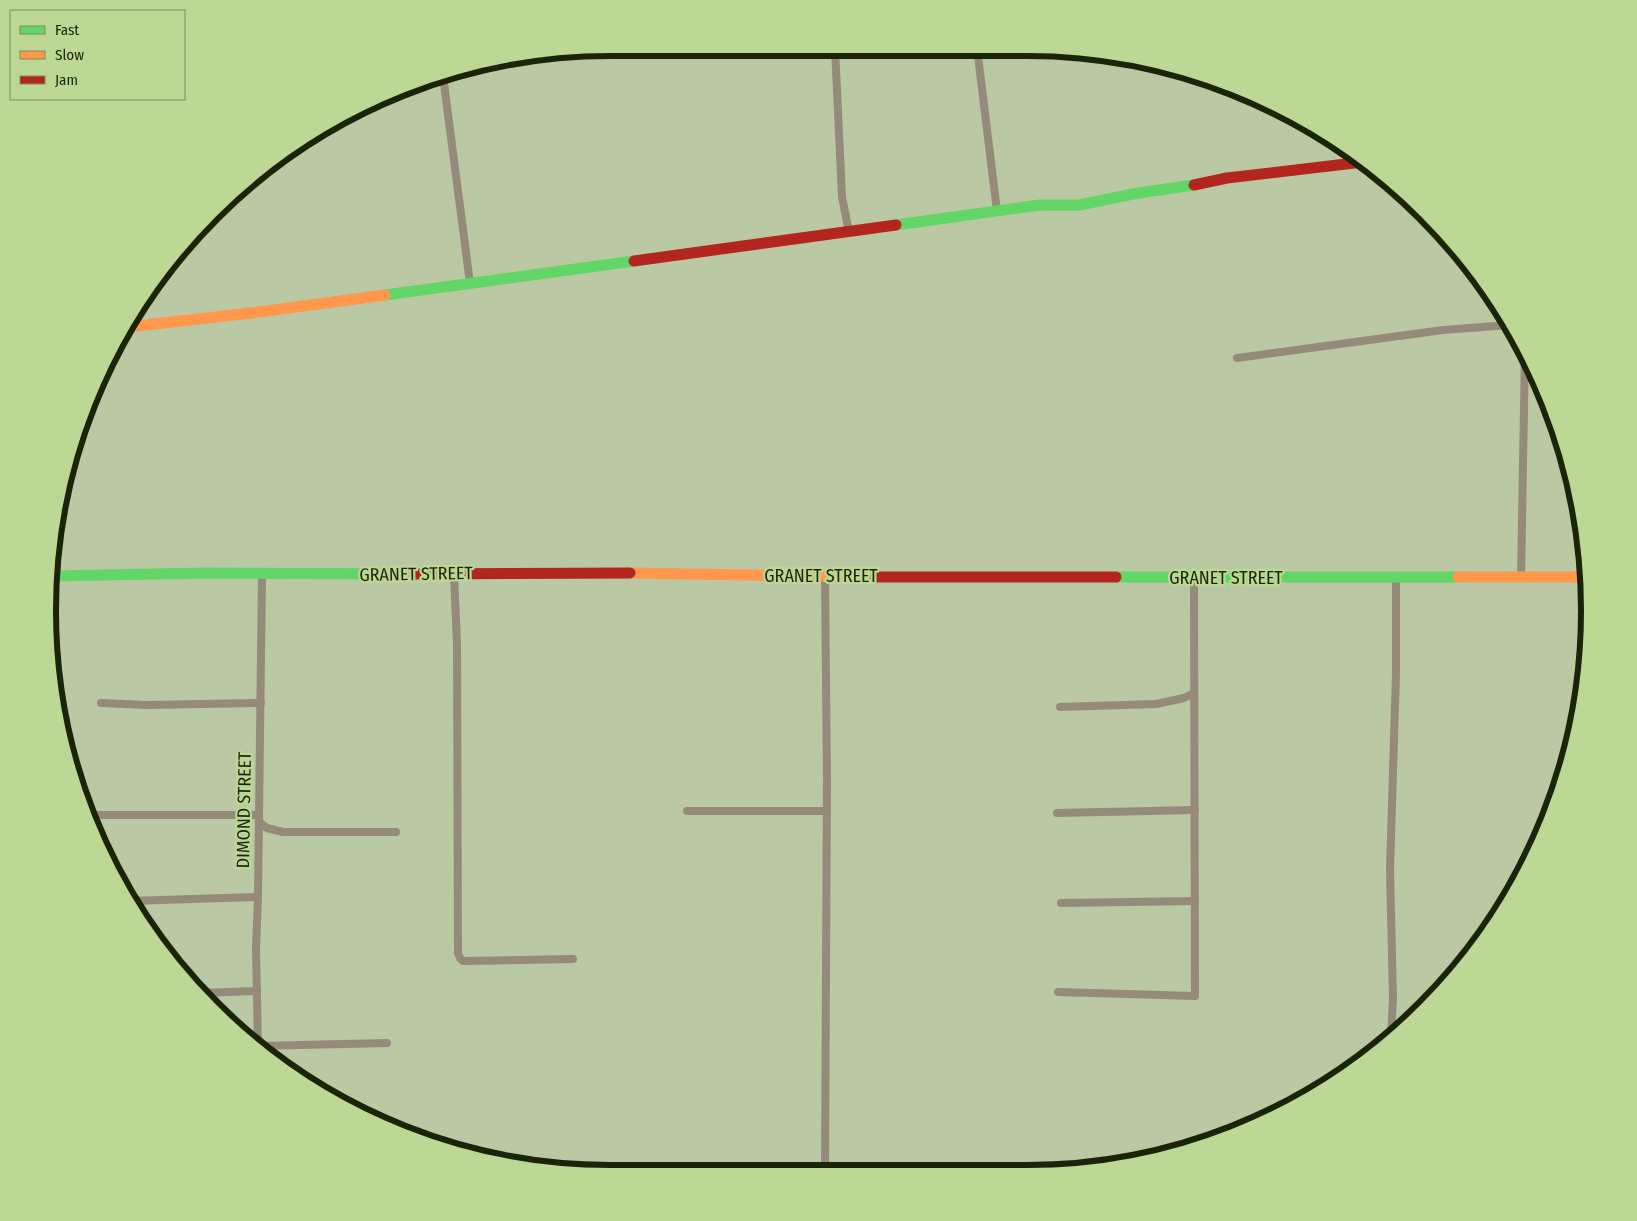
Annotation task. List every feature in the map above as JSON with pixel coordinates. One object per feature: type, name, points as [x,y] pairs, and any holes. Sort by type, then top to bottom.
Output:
[{"type":"street","points":[[835,56],[842,197],[849,232]]},
{"type":"street","points":[[978,56],[996,211]]},
{"type":"street","points":[[444,82],[470,283]]},
{"type":"street","points":[[135,326],[259,312],[1040,205],[1079,205],[1138,193],[1194,186],[1227,178],[1353,163]]},
{"type":"street","points":[[1237,358],[1444,330],[1501,326]]},
{"type":"street","points":[[1521,578],[1525,367]]},
{"type":"street","name":"GRANET STREET","points":[[57,576],[206,573],[605,573],[825,577],[1580,577]]},
{"type":"street","name":"DIMOND STREET","points":[[258,1038],[256,949],[262,574]]},
{"type":"street","points":[[454,574],[457,644],[458,953],[463,961],[573,959]]},
{"type":"street","points":[[824,1165],[825,577]]},
{"type":"street","points":[[1058,992],[1195,996],[1194,578]]},
{"type":"street","points":[[1391,1027],[1393,998],[1390,870],[1396,673],[1396,578]]},
{"type":"street","points":[[1060,707],[1156,704],[1184,698],[1194,693]]},
{"type":"street","points":[[101,703],[261,703]]},
{"type":"street","points":[[1057,813],[1194,810]]},
{"type":"street","points":[[687,811],[826,811]]},
{"type":"street","points":[[98,815],[259,818],[267,828],[282,832],[396,832]]},
{"type":"street","points":[[139,901],[258,897]]},
{"type":"street","points":[[1062,903],[1195,901]]},
{"type":"street","points":[[210,993],[257,991]]},
{"type":"street","points":[[269,1047],[387,1043]]},
{"type":"traffic: fast","points":[[896,225],[1040,205],[1079,205],[1138,193],[1194,185]]},
{"type":"traffic: fast","points":[[385,295],[634,261]]},
{"type":"traffic: fast","points":[[57,576],[206,573],[414,574]]},
{"type":"traffic: fast","points":[[1116,577],[1458,577]]},
{"type":"traffic: slow","points":[[135,326],[385,295]]},
{"type":"traffic: slow","points":[[630,573],[875,577]]},
{"type":"traffic: slow","points":[[1458,577],[1580,577]]},
{"type":"traffic: jam","points":[[1194,185],[1227,178],[1353,163]]},
{"type":"traffic: jam","points":[[634,261],[896,225]]},
{"type":"traffic: jam","points":[[414,574],[630,573]]},
{"type":"traffic: jam","points":[[875,577],[1116,577]]}]
